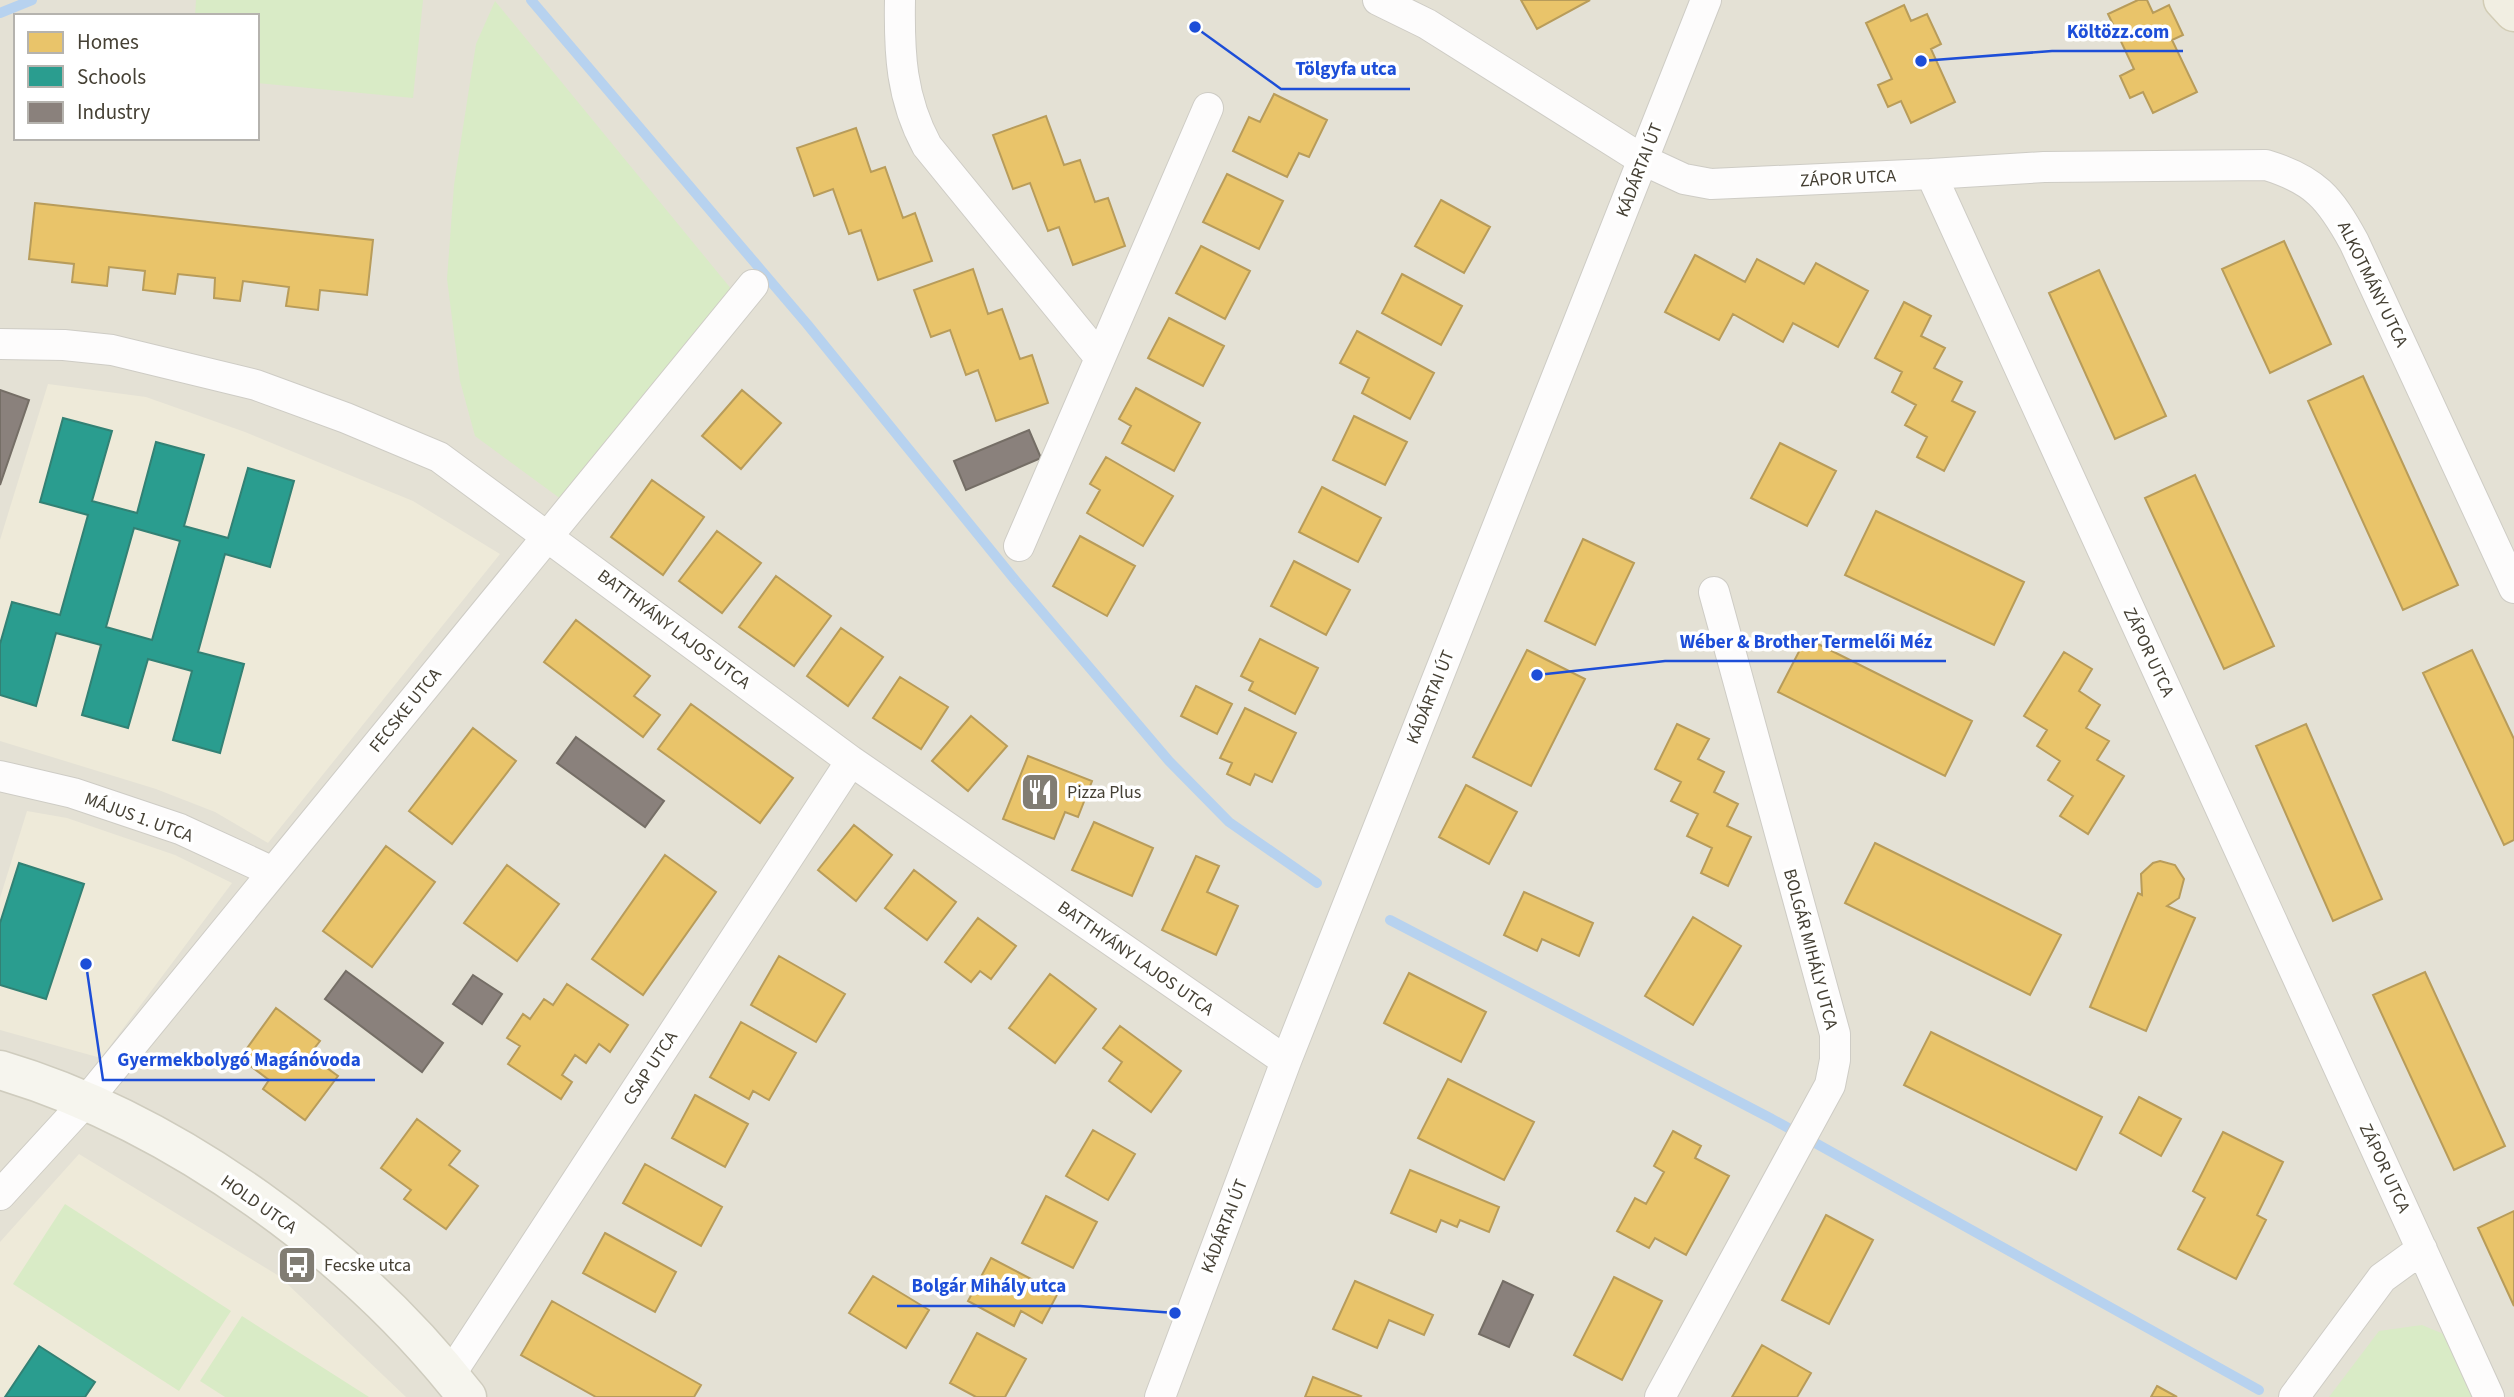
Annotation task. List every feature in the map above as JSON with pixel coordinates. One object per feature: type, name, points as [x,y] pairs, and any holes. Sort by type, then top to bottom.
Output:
[{"type":"main road","points":[[2503,0],[2514,12]]},
{"type":"street","points":[[900,0],[902,81],[913,119],[927,146],[1100,358]]},
{"type":"street","name":"ZÁPOR UTCA","points":[[1378,0],[1427,24],[1643,160],[1684,179],[1711,184],[1931,174],[2489,1397]]},
{"type":"street","name":"KÁDÁRTAI ÚT","points":[[1160,1397],[1286,1061],[1706,0]]},
{"type":"street","points":[[1019,546],[1208,108]]},
{"type":"street","name":"ALKOTMÁNY UTCA","points":[[1931,174],[2044,167],[2266,165],[2295,173],[2318,188],[2339,214],[2354,242],[2514,588]]},
{"type":"street","name":"FECSKE UTCA","points":[[0,1195],[87,1100],[753,285]]},
{"type":"street","name":"BATTHYÁNY LAJOS UTCA","points":[[0,344],[64,345],[112,350],[256,386],[346,418],[439,457],[548,534],[851,761],[1286,1061]]},
{"type":"street","name":"BOLGÁR MIHÁLY UTCA","points":[[1660,1397],[1830,1085],[1835,1060],[1835,1034],[1714,592]]},
{"type":"street","name":"CSAP UTCA","points":[[459,1386],[492,1310],[851,761]]},
{"type":"street","name":"MÁJUS 1. UTCA","points":[[0,776],[73,793],[180,829],[273,872]]},
{"type":"street","name":"HOLD UTCA","points":[[0,1070],[87,1100],[206,1167],[305,1235],[393,1312],[459,1386]]},
{"type":"street","points":[[2294,1397],[2382,1278],[2422,1249]]},
{"type":"shaded area","points":[[0,0],[2514,0],[2514,1397],[0,1397]]},
{"type":"shaded area","points":[[48,384],[146,397],[245,432],[413,501],[500,554],[268,843],[215,812],[156,789],[0,741],[0,540]]},
{"type":"shaded area","points":[[27,811],[67,818],[175,855],[232,883],[101,1058],[0,1030],[0,898]]},
{"type":"shaded area","points":[[79,1154],[279,1276],[406,1397],[0,1397],[0,1242]]},
{"type":"green space","points":[[196,0],[423,0],[413,98],[259,83],[259,14],[195,14]]},
{"type":"green space","points":[[495,1],[737,296],[569,505],[475,436],[460,381],[447,279],[454,185],[476,44]]},
{"type":"green space","points":[[65,1204],[231,1311],[179,1391],[13,1284]]},
{"type":"green space","points":[[242,1316],[369,1397],[225,1397],[200,1381]]},
{"type":"green space","points":[[2422,1325],[2446,1335],[2474,1397],[2329,1397],[2379,1331]]},
{"type":"building: Homes","points":[[1521,0],[1590,0],[1537,29]]},
{"type":"building: Homes","points":[[2138,0],[2147,0],[2153,13],[2169,5],[2183,35],[2172,40],[2197,92],[2153,113],[2143,92],[2130,98],[2120,76],[2134,69],[2108,14]]},
{"type":"building: Homes","points":[[1904,5],[1911,21],[1927,14],[1941,44],[1931,49],[1955,102],[1911,123],[1901,101],[1888,107],[1878,85],[1892,79],[1866,23]]},
{"type":"building: Homes","points":[[1274,94],[1327,120],[1309,157],[1299,153],[1287,177],[1233,151],[1249,117],[1260,122]]},
{"type":"building: Homes","points":[[1046,116],[1064,165],[1080,160],[1095,202],[1108,198],[1125,246],[1073,265],[1059,227],[1048,231],[1030,183],[1013,189],[993,135]]},
{"type":"building: Homes","points":[[856,128],[871,172],[885,167],[903,218],[915,213],[932,261],[878,280],[861,230],[849,234],[833,189],[814,196],[797,148]]},
{"type":"building: Homes","points":[[1227,174],[1283,201],[1259,249],[1203,222]]},
{"type":"building: Homes","points":[[1441,200],[1490,227],[1464,273],[1415,246]]},
{"type":"building: Homes","points":[[35,203],[373,240],[367,295],[320,290],[318,310],[286,306],[289,287],[243,281],[240,301],[214,298],[215,278],[178,274],[175,294],[143,290],[145,271],[109,267],[107,286],[72,282],[74,264],[29,259]]},
{"type":"building: Homes","points":[[2284,241],[2331,344],[2270,373],[2222,269]]},
{"type":"building: Homes","points":[[1201,246],[1250,271],[1225,319],[1176,293]]},
{"type":"building: Homes","points":[[1695,255],[1745,282],[1757,259],[1804,284],[1816,263],[1868,291],[1838,347],[1793,323],[1783,342],[1733,314],[1719,340],[1665,312]]},
{"type":"building: Homes","points":[[973,269],[988,314],[1002,309],[1020,359],[1032,355],[1048,403],[996,421],[978,370],[966,375],[950,330],[931,337],[914,290]]},
{"type":"building: Homes","points":[[2099,270],[2166,416],[2115,439],[2049,293]]},
{"type":"building: Homes","points":[[1402,274],[1462,306],[1441,345],[1382,313]]},
{"type":"building: Homes","points":[[1904,302],[1931,316],[1921,336],[1945,348],[1934,368],[1962,382],[1952,401],[1975,412],[1944,471],[1917,457],[1927,437],[1905,425],[1916,405],[1892,392],[1902,372],[1875,358]]},
{"type":"building: Homes","points":[[1169,318],[1224,346],[1203,386],[1148,358]]},
{"type":"building: Homes","points":[[1357,331],[1434,373],[1410,419],[1362,393],[1369,378],[1340,363]]},
{"type":"building: Homes","points":[[2363,376],[2458,585],[2403,610],[2308,401]]},
{"type":"building: Homes","points":[[1136,388],[1200,423],[1174,471],[1122,443],[1131,426],[1119,419]]},
{"type":"building: Homes","points":[[742,390],[781,423],[741,469],[702,436]]},
{"type":"building: Homes","points":[[1354,416],[1407,442],[1385,485],[1333,460]]},
{"type":"building: Homes","points":[[1780,443],[1836,471],[1807,526],[1751,498]]},
{"type":"building: Homes","points":[[1106,457],[1173,496],[1143,546],[1087,513],[1100,490],[1090,484]]},
{"type":"building: Homes","points":[[2195,475],[2274,646],[2224,669],[2145,498]]},
{"type":"building: Homes","points":[[652,480],[704,517],[663,575],[611,537]]},
{"type":"building: Homes","points":[[1322,487],[1381,518],[1358,562],[1299,532]]},
{"type":"building: Homes","points":[[1876,511],[2024,582],[1994,645],[1845,575]]},
{"type":"building: Homes","points":[[717,531],[761,563],[722,613],[679,581]]},
{"type":"building: Homes","points":[[1080,536],[1135,566],[1107,616],[1053,586]]},
{"type":"building: Homes","points":[[1583,539],[1634,563],[1595,645],[1545,621]]},
{"type":"building: Homes","points":[[1294,561],[1350,590],[1326,635],[1271,606]]},
{"type":"building: Homes","points":[[776,576],[831,616],[794,666],[739,627]]},
{"type":"building: Homes","points":[[576,620],[650,676],[634,696],[660,715],[643,737],[544,662]]},
{"type":"building: Homes","points":[[841,628],[883,657],[848,706],[807,676]]},
{"type":"building: Homes","points":[[1806,638],[1972,721],[1945,776],[1778,692]]},
{"type":"building: Homes","points":[[1260,639],[1318,668],[1295,714],[1249,690],[1253,682],[1241,676]]},
{"type":"building: Homes","points":[[1527,650],[1585,679],[1531,786],[1473,757]]},
{"type":"building: Homes","points":[[2472,650],[2514,739],[2514,840],[2504,845],[2423,673]]},
{"type":"building: Homes","points":[[2064,652],[2092,669],[2079,691],[2100,705],[2086,728],[2109,741],[2097,760],[2124,776],[2088,834],[2060,816],[2073,796],[2048,780],[2060,761],[2037,746],[2047,730],[2024,716]]},
{"type":"building: Homes","points":[[900,677],[948,707],[921,749],[873,718]]},
{"type":"building: Homes","points":[[1196,686],[1232,704],[1217,734],[1181,716]]},
{"type":"building: Homes","points":[[691,704],[793,778],[760,823],[658,749]]},
{"type":"building: Homes","points":[[1245,708],[1296,733],[1272,782],[1255,774],[1250,785],[1227,774],[1232,763],[1220,758]]},
{"type":"building: Homes","points":[[971,716],[1007,746],[968,791],[932,761]]},
{"type":"building: Homes","points":[[1677,724],[1709,739],[1698,759],[1724,772],[1714,792],[1738,804],[1727,826],[1751,837],[1728,886],[1701,873],[1712,848],[1687,836],[1698,814],[1671,801],[1681,782],[1655,769]]},
{"type":"building: Homes","points":[[2306,724],[2382,899],[2333,921],[2256,746]]},
{"type":"building: Homes","points":[[473,728],[516,761],[452,844],[409,811]]},
{"type":"building: Homes","points":[[1028,756],[1092,781],[1078,817],[1065,812],[1054,839],[1003,819]]},
{"type":"building: Homes","points":[[1466,785],[1517,812],[1489,864],[1439,837]]},
{"type":"building: Homes","points":[[1094,822],[1153,848],[1132,896],[1072,870]]},
{"type":"building: Homes","points":[[854,825],[892,855],[856,901],[818,870]]},
{"type":"building: Homes","points":[[1875,843],[2061,935],[2030,995],[1845,903]]},
{"type":"building: Homes","points":[[386,846],[435,882],[372,967],[323,931]]},
{"type":"building: Homes","points":[[665,855],[716,892],[643,995],[592,959]]},
{"type":"building: Homes","points":[[1196,856],[1219,866],[1207,892],[1238,906],[1216,955],[1162,930]]},
{"type":"building: Homes","points":[[2160,861],[2175,865],[2184,879],[2179,898],[2167,906],[2195,918],[2146,1031],[2090,1007],[2138,893],[2142,895],[2141,874],[2153,863]]},
{"type":"building: Homes","points":[[507,865],[559,904],[517,961],[464,923]]},
{"type":"building: Homes","points":[[914,870],[956,902],[927,940],[885,908]]},
{"type":"building: Homes","points":[[1524,892],[1593,923],[1579,956],[1542,939],[1537,951],[1504,935]]},
{"type":"building: Homes","points":[[1693,917],[1741,946],[1693,1025],[1645,996]]},
{"type":"building: Homes","points":[[978,918],[1016,946],[991,979],[980,971],[971,982],[945,962]]},
{"type":"building: Homes","points":[[779,956],[845,994],[816,1042],[751,1005]]},
{"type":"building: Homes","points":[[2425,972],[2505,1146],[2454,1170],[2373,995]]},
{"type":"building: Homes","points":[[1409,973],[1486,1012],[1461,1062],[1384,1023]]},
{"type":"building: Homes","points":[[1050,974],[1096,1009],[1055,1063],[1009,1028]]},
{"type":"building: Homes","points":[[567,984],[628,1025],[610,1052],[599,1044],[586,1063],[575,1055],[562,1075],[572,1082],[561,1099],[508,1064],[520,1046],[507,1038],[523,1014],[530,1019],[544,999],[553,1005]]},
{"type":"building: Homes","points":[[276,1008],[320,1041],[309,1055],[338,1076],[305,1120],[263,1089],[269,1080],[240,1058]]},
{"type":"building: Homes","points":[[741,1022],[796,1053],[769,1100],[753,1091],[749,1099],[710,1077]]},
{"type":"building: Homes","points":[[1120,1026],[1181,1071],[1151,1112],[1109,1081],[1122,1062],[1103,1048]]},
{"type":"building: Homes","points":[[1931,1032],[2102,1117],[2076,1170],[1904,1085]]},
{"type":"building: Homes","points":[[1448,1079],[1534,1122],[1504,1180],[1418,1138]]},
{"type":"building: Homes","points":[[695,1095],[748,1124],[725,1167],[672,1138]]},
{"type":"building: Homes","points":[[2139,1097],[2181,1119],[2161,1156],[2120,1133]]},
{"type":"building: Homes","points":[[417,1119],[460,1151],[449,1165],[478,1186],[446,1229],[404,1199],[411,1190],[381,1168]]},
{"type":"building: Homes","points":[[1093,1130],[1135,1154],[1108,1200],[1066,1176]]},
{"type":"building: Homes","points":[[1673,1131],[1701,1146],[1695,1158],[1729,1176],[1686,1255],[1655,1238],[1649,1248],[1617,1231],[1635,1198],[1646,1204],[1664,1172],[1654,1166]]},
{"type":"building: Homes","points":[[2223,1132],[2283,1162],[2257,1215],[2266,1220],[2236,1279],[2178,1249],[2205,1198],[2193,1191]]},
{"type":"building: Homes","points":[[645,1164],[722,1207],[701,1246],[623,1203]]},
{"type":"building: Homes","points":[[1410,1170],[1499,1207],[1489,1232],[1460,1220],[1457,1227],[1441,1220],[1436,1232],[1391,1213]]},
{"type":"building: Homes","points":[[1046,1196],[1097,1222],[1073,1268],[1022,1243]]},
{"type":"building: Homes","points":[[2514,1211],[2514,1306],[2478,1228]]},
{"type":"building: Homes","points":[[1826,1215],[1873,1240],[1829,1324],[1782,1300]]},
{"type":"building: Homes","points":[[605,1233],[676,1272],[655,1312],[583,1273]]},
{"type":"building: Homes","points":[[991,1258],[1058,1293],[1042,1323],[1021,1311],[1014,1326],[968,1301]]},
{"type":"building: Homes","points":[[873,1276],[929,1310],[906,1348],[849,1313]]},
{"type":"building: Homes","points":[[1614,1277],[1662,1301],[1622,1380],[1574,1355]]},
{"type":"building: Homes","points":[[1355,1281],[1433,1315],[1424,1335],[1389,1320],[1377,1348],[1333,1329]]},
{"type":"building: Homes","points":[[552,1301],[701,1385],[694,1397],[596,1397],[521,1355]]},
{"type":"building: Homes","points":[[977,1333],[1026,1359],[1005,1397],[976,1397],[950,1383]]},
{"type":"building: Homes","points":[[1762,1345],[1811,1373],[1797,1397],[1732,1397]]},
{"type":"building: Homes","points":[[1313,1377],[1361,1396],[1305,1397]]},
{"type":"building: Homes","points":[[2157,1386],[2177,1397],[2151,1397]]},
{"type":"building: Schools","points":[[63,418],[112,431],[92,501],[137,513],[156,442],[204,455],[184,526],[228,538],[248,468],[294,481],[270,567],[225,554],[198,652],[244,664],[220,753],[173,740],[192,671],[148,659],[128,728],[82,715],[101,645],[56,633],[36,706],[0,695],[0,644],[12,602],[60,615],[88,515],[40,502]],"holes":[[[134,528],[180,541],[152,640],[106,627]]]},
{"type":"building: Schools","points":[[19,863],[84,884],[46,999],[0,985],[0,923]]},
{"type":"building: Schools","points":[[39,1346],[95,1382],[85,1397],[5,1397]]},
{"type":"building: Industry","points":[[0,390],[29,400],[0,485]]},
{"type":"building: Industry","points":[[1029,430],[1041,458],[966,490],[954,461]]},
{"type":"building: Industry","points":[[576,737],[664,801],[645,827],[557,763]]},
{"type":"building: Industry","points":[[346,971],[443,1043],[422,1072],[325,999]]},
{"type":"building: Industry","points":[[473,975],[502,994],[482,1024],[453,1004]]},
{"type":"building: Industry","points":[[1503,1281],[1533,1295],[1509,1347],[1479,1334]]},
{"type":"waterway","points":[[0,13],[32,0]]},
{"type":"waterway","points":[[531,0],[807,324],[1015,580],[1169,761],[1229,822],[1317,883]]},
{"type":"waterway","points":[[1390,920],[1772,1119],[2259,1390]]},
{"type":"place","name":"Tölgyfa utca","points":[[1195,27]]},
{"type":"place","name":"Költözz.com","points":[[1921,61]]},
{"type":"place","name":"Wéber & Brother Termelői Méz","points":[[1537,675]]},
{"type":"place","name":"Pizza Plus","points":[[1040,792]]},
{"type":"place","name":"Gyermekbolygó Magánóvoda","points":[[86,964]]},
{"type":"place","name":"Fecske utca","points":[[297,1265]]},
{"type":"place","name":"Bolgár Mihály utca","points":[[1175,1313]]}]
